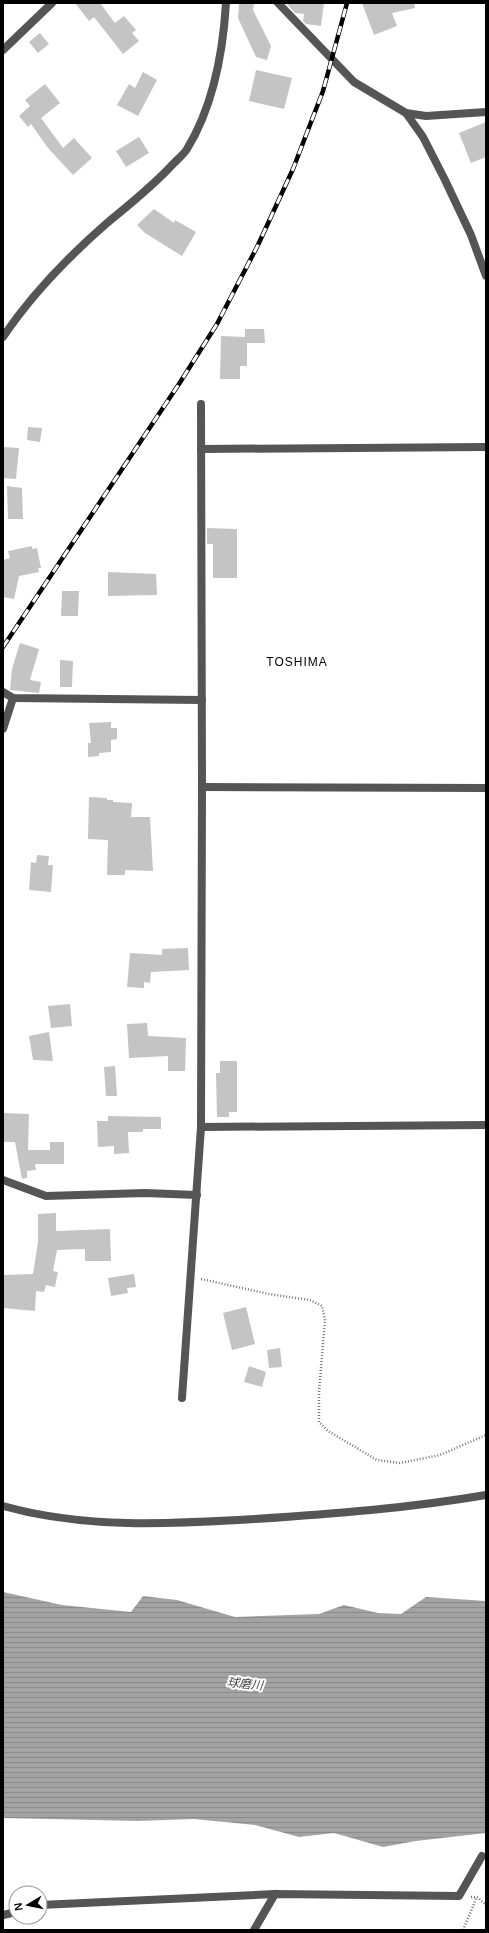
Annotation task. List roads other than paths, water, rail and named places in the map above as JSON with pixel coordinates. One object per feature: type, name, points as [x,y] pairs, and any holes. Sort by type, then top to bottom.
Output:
[{"type":"street","points":[[3,50],[52,3]]},
{"type":"street","points":[[3,337],[23,308],[61,265],[107,223],[153,186],[187,150],[208,106],[220,60],[226,3]]},
{"type":"street","points":[[278,3],[354,82],[406,113],[426,116],[486,112]]},
{"type":"street","points":[[406,113],[423,137],[445,180],[471,235],[486,276]]},
{"type":"street","points":[[182,1398],[201,1127],[202,700],[200,404]]},
{"type":"street","points":[[201,449],[486,447]]},
{"type":"street","points":[[3,692],[14,698],[202,700]]},
{"type":"street","points":[[3,729],[14,698]]},
{"type":"street","points":[[202,787],[486,788]]},
{"type":"street","points":[[201,1127],[486,1125]]},
{"type":"street","points":[[3,1180],[46,1196],[145,1193],[197,1195]]},
{"type":"street","points":[[3,1506],[32,1514],[56,1518],[115,1523],[185,1523],[326,1515],[451,1501],[486,1495]]},
{"type":"street","points":[[48,1905],[275,1894],[459,1896],[482,1856]]},
{"type":"street","points":[[254,1930],[275,1894]]},
{"type":"water","name":"球磨川","points":[[3,1592],[62,1605],[131,1612],[143,1596],[177,1600],[235,1617],[319,1614],[344,1605],[378,1613],[401,1614],[426,1597],[486,1601],[486,1833],[416,1841],[383,1847],[334,1833],[299,1837],[255,1825],[194,1819],[138,1821],[3,1818]]},
{"type":"railway","points":[[3,647],[179,384],[217,324],[258,245],[293,169],[323,91],[347,3]]},
{"type":"district","name":"TOSHIMA","points":[[297,662]]}]
